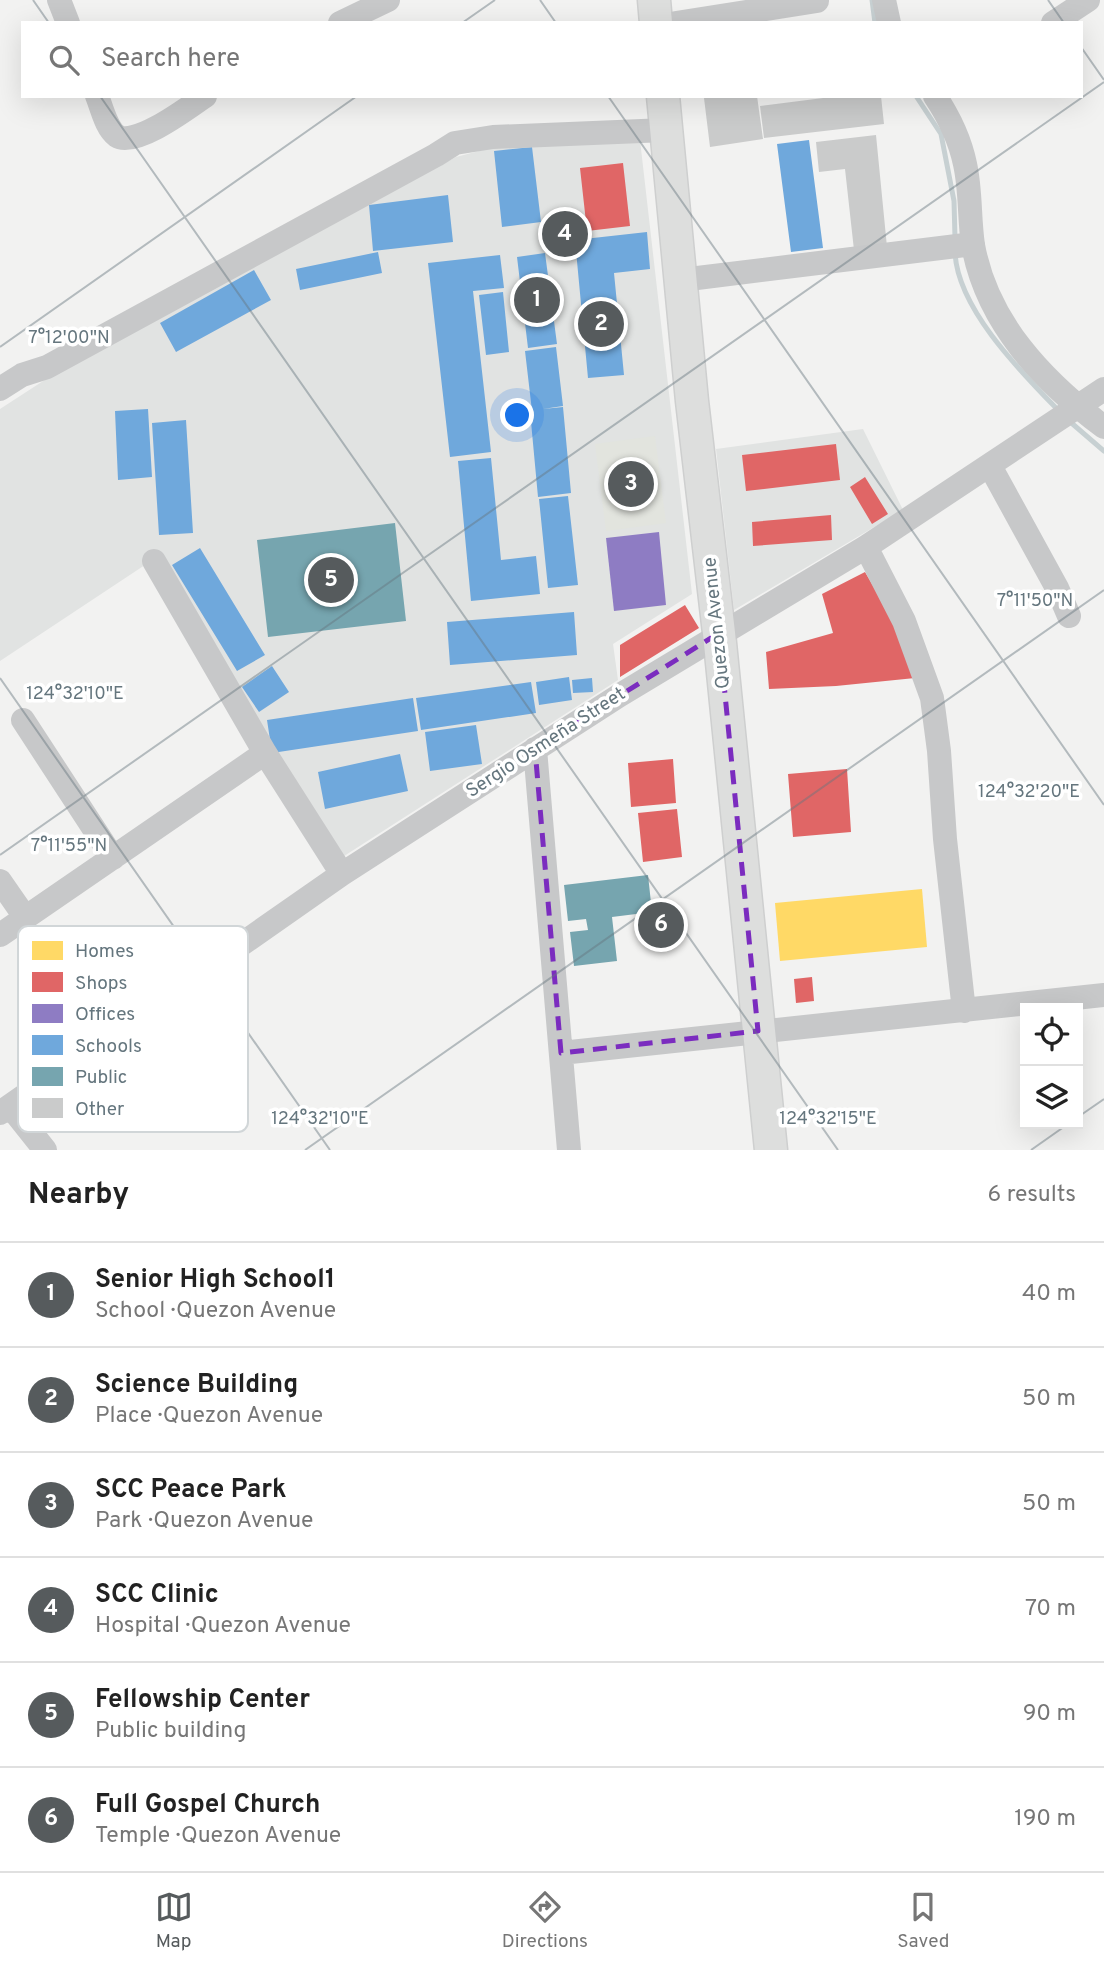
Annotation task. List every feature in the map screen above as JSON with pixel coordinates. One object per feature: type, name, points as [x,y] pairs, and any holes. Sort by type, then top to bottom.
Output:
[{"type":"main road","points":[[654,0],[656,21]]},
{"type":"main road","name":"Quezon Avenue","points":[[663,98],[692,401],[719,634],[771,1150]]},
{"type":"street","points":[[59,0],[67,21]]},
{"type":"street","points":[[344,21],[388,0]]},
{"type":"street","points":[[884,0],[889,21]]},
{"type":"street","points":[[1056,21],[1088,0]]},
{"type":"street","points":[[689,21],[817,1]]},
{"type":"street","points":[[98,98],[110,130],[119,138],[130,139],[166,123],[202,98]]},
{"type":"street","points":[[938,98],[966,166],[962,245],[996,311],[1014,339],[1048,381],[1104,427]]},
{"type":"street","points":[[0,388],[22,375],[47,367],[455,143],[493,137],[666,130]]},
{"type":"street","points":[[681,280],[962,245]]},
{"type":"street","name":"Sergio Osmeña Street","points":[[248,940],[342,874],[535,749],[719,634],[866,547],[1104,389]]},
{"type":"street","points":[[990,466],[1057,588],[1069,616]]},
{"type":"street","points":[[866,547],[904,621],[932,698],[964,1011]]},
{"type":"street","points":[[155,561],[265,752],[342,874]]},
{"type":"street","points":[[23,720],[113,858]]},
{"type":"street","points":[[535,749],[569,1150]]},
{"type":"street","points":[[0,935],[265,752]]},
{"type":"street","points":[[0,881],[25,917]]},
{"type":"street","points":[[561,1054],[1104,995]]},
{"type":"street","points":[[5,1109],[18,1122]]},
{"type":"street","points":[[27,1132],[45,1150]]},
{"type":"highlighted area","points":[[719,633],[758,1031],[561,1053],[535,749]]},
{"type":"shaded area","points":[[640,140],[692,594],[613,644],[618,680],[341,858],[157,557],[0,661],[0,409],[57,372],[456,157],[502,145]]},
{"type":"shaded area","points":[[863,429],[903,510],[734,610],[716,449]]},
{"type":"shaded area","points":[[655,436],[666,523],[606,531],[595,444]]},
{"type":"building: Homes","points":[[922,889],[927,947],[780,961],[775,903]]},
{"type":"building: Shops","points":[[623,163],[630,226],[587,231],[580,168]]},
{"type":"building: Shops","points":[[836,444],[840,480],[746,491],[742,455]]},
{"type":"building: Shops","points":[[865,477],[888,514],[872,524],[850,487]]},
{"type":"building: Shops","points":[[831,515],[832,540],[753,546],[752,522]]},
{"type":"building: Shops","points":[[865,572],[895,623],[915,678],[769,689],[766,652],[833,633],[822,594]]},
{"type":"building: Shops","points":[[685,605],[699,628],[620,677],[620,645]]},
{"type":"building: Shops","points":[[673,759],[676,803],[631,807],[628,763]]},
{"type":"building: Shops","points":[[847,769],[851,832],[793,837],[788,774]]},
{"type":"building: Shops","points":[[677,809],[682,857],[643,862],[638,813]]},
{"type":"building: Shops","points":[[812,977],[814,1001],[796,1003],[794,979]]},
{"type":"building: Offices","points":[[659,532],[666,605],[614,611],[606,538]]},
{"type":"building: Schools","points":[[809,140],[823,248],[791,252],[777,144]]},
{"type":"building: Schools","points":[[532,147],[541,222],[502,227],[494,151]]},
{"type":"building: Schools","points":[[448,195],[453,242],[373,251],[369,205]]},
{"type":"building: Schools","points":[[647,232],[650,269],[614,273],[624,375],[588,378],[575,240]]},
{"type":"building: Schools","points":[[378,252],[382,273],[300,290],[296,269]]},
{"type":"building: Schools","points":[[545,253],[557,344],[528,348],[517,257]]},
{"type":"building: Schools","points":[[500,255],[504,288],[473,291],[491,452],[450,457],[428,263]]},
{"type":"building: Schools","points":[[254,270],[271,300],[176,352],[160,323]]},
{"type":"building: Schools","points":[[503,292],[509,352],[486,355],[479,295]]},
{"type":"building: Schools","points":[[556,347],[563,406],[543,409],[563,407],[571,493],[538,497],[525,351]]},
{"type":"building: Schools","points":[[148,409],[152,477],[118,480],[115,411]]},
{"type":"building: Schools","points":[[186,420],[193,533],[159,535],[152,423]]},
{"type":"building: Schools","points":[[491,458],[501,560],[536,556],[540,594],[471,601],[458,461]]},
{"type":"building: Schools","points":[[568,496],[578,585],[548,588],[539,499]]},
{"type":"building: Schools","points":[[200,548],[265,655],[237,671],[172,565]]},
{"type":"building: Schools","points":[[574,612],[577,655],[450,665],[447,622]]},
{"type":"building: Schools","points":[[272,666],[289,692],[259,712],[242,687]]},
{"type":"building: Schools","points":[[569,677],[572,700],[539,705],[536,682]]},
{"type":"building: Schools","points":[[592,678],[593,692],[573,693],[572,680]]},
{"type":"building: Schools","points":[[531,682],[536,713],[421,730],[416,698]]},
{"type":"building: Schools","points":[[413,698],[418,731],[272,753],[267,720]]},
{"type":"building: Schools","points":[[476,725],[482,764],[430,771],[425,732]]},
{"type":"building: Schools","points":[[400,754],[408,791],[325,809],[318,772]]},
{"type":"building: Public","points":[[395,523],[406,621],[268,637],[257,540]]},
{"type":"building: Public","points":[[648,875],[652,912],[612,917],[617,961],[574,966],[570,932],[588,930],[586,919],[568,921],[564,885]]},
{"type":"building: Other","points":[[704,98],[757,98],[763,139],[710,147]]},
{"type":"building: Other","points":[[823,98],[881,98],[884,124],[764,138],[760,106]]},
{"type":"building: Other","points":[[876,135],[887,247],[854,250],[845,169],[819,172],[816,142]]},
{"type":"waterway","points":[[872,0],[875,21]]},
{"type":"waterway","points":[[917,98],[941,134],[954,201],[955,238]]},
{"type":"waterway","points":[[955,252],[958,273],[979,317],[993,338],[1058,410]]},
{"type":"waterway","points":[[1068,420],[1104,451]]},
{"type":"place","name":"SCC Clinic","points":[[565,234]]},
{"type":"place","name":"Senior High School1","points":[[537,300]]},
{"type":"place","name":"Science Building","points":[[601,324]]},
{"type":"place","name":"SCC Peace Park","points":[[631,484]]},
{"type":"place","name":"Fellowship Center","points":[[331,580]]},
{"type":"place","name":"Full Gospel Church","points":[[661,925]]}]
